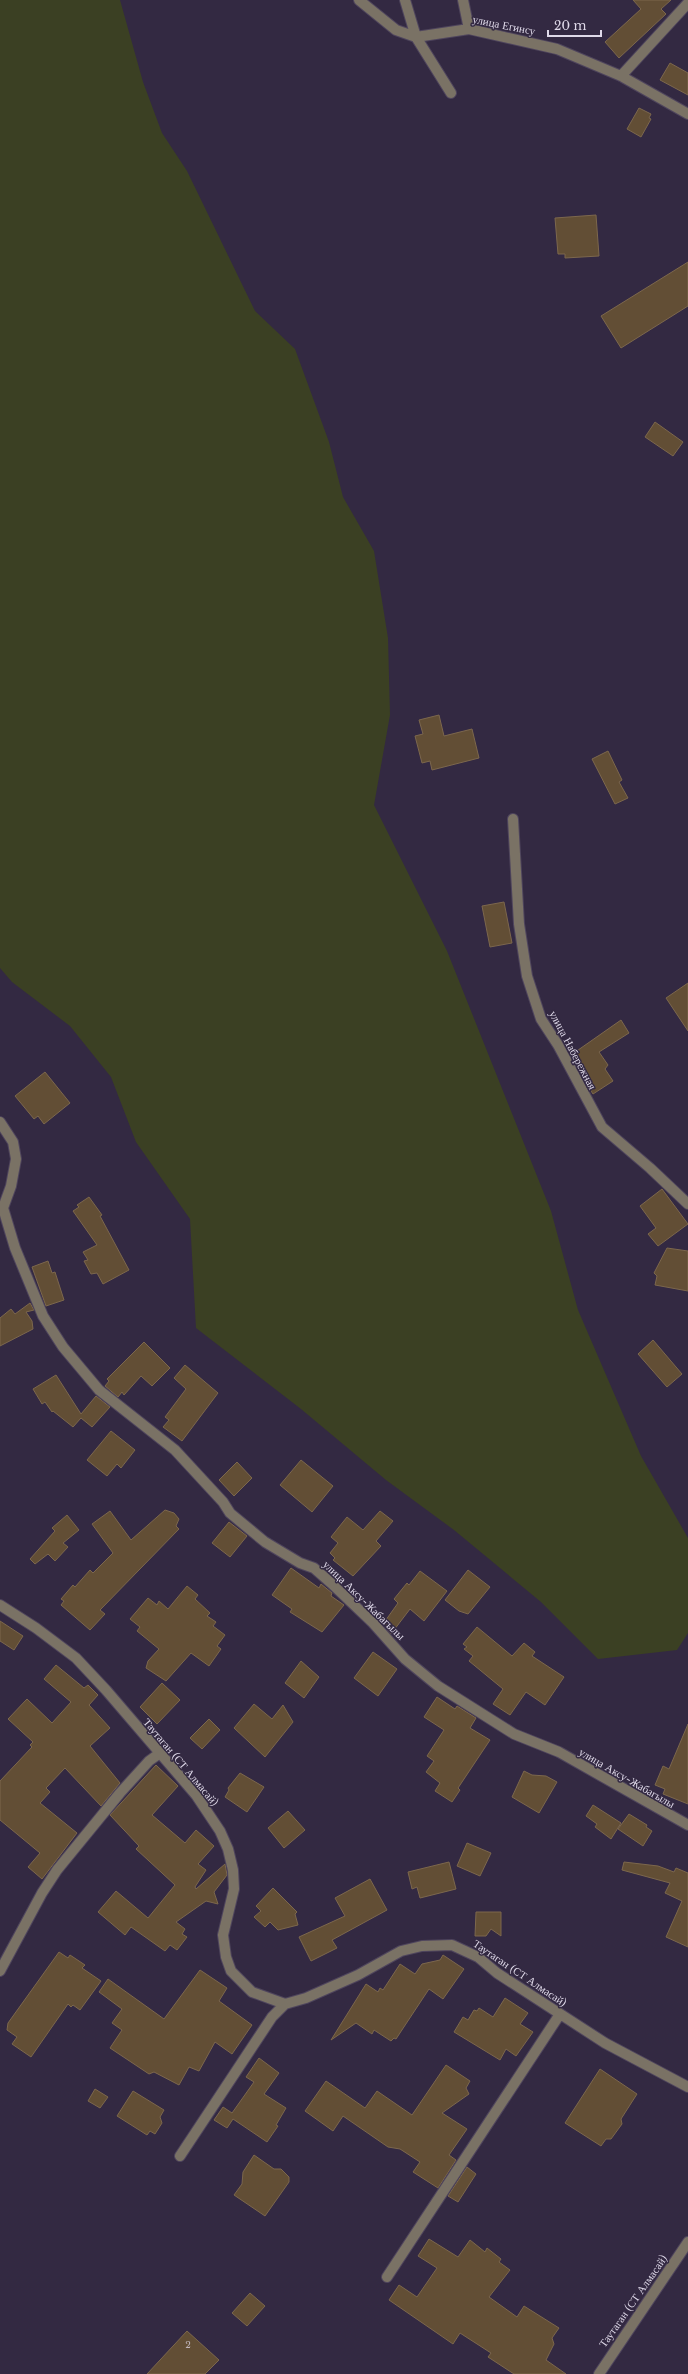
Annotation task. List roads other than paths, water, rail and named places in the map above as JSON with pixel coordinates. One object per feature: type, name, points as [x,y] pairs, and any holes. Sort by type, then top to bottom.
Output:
[{"type":"street","name":"улица Егинсу","points":[[359,0],[396,30],[416,36],[469,29],[558,49],[621,76],[688,114]]},
{"type":"street","points":[[405,0],[416,36],[451,93]]},
{"type":"street","points":[[463,0],[469,29]]},
{"type":"street","points":[[621,76],[688,3]]},
{"type":"street","name":"улица Набережная","points":[[513,819],[519,924],[527,976],[541,1019],[558,1045],[602,1127],[650,1168],[688,1204]]},
{"type":"street","name":"улица Аксу-Жабагылы","points":[[0,1122],[13,1142],[16,1159],[11,1186],[3,1208],[15,1248],[43,1316],[63,1347],[99,1390],[175,1450],[223,1502],[230,1513],[265,1542],[300,1563],[314,1568],[373,1623],[404,1659],[438,1686],[514,1734],[558,1752],[688,1825]]},
{"type":"street","name":"Таутаган (СТ Алмасай)","points":[[0,1606],[36,1628],[76,1658],[106,1690],[196,1795],[220,1831],[228,1849],[233,1870],[234,1889],[222,1935],[226,1958],[231,1971],[252,1992],[285,2004],[306,1998],[358,1975],[401,1951],[422,1946],[452,1945],[478,1957],[560,2014],[605,2043],[688,2087]]},
{"type":"street","points":[[0,1971],[42,1893],[57,1870],[120,1793],[149,1761],[160,1753]]},
{"type":"street","points":[[180,2156],[272,2017],[285,2004]]},
{"type":"street","points":[[387,2277],[560,2014]]},
{"type":"street","name":"Таутаган (СТ Алмасай)","points":[[599,2374],[688,2242]]}]
